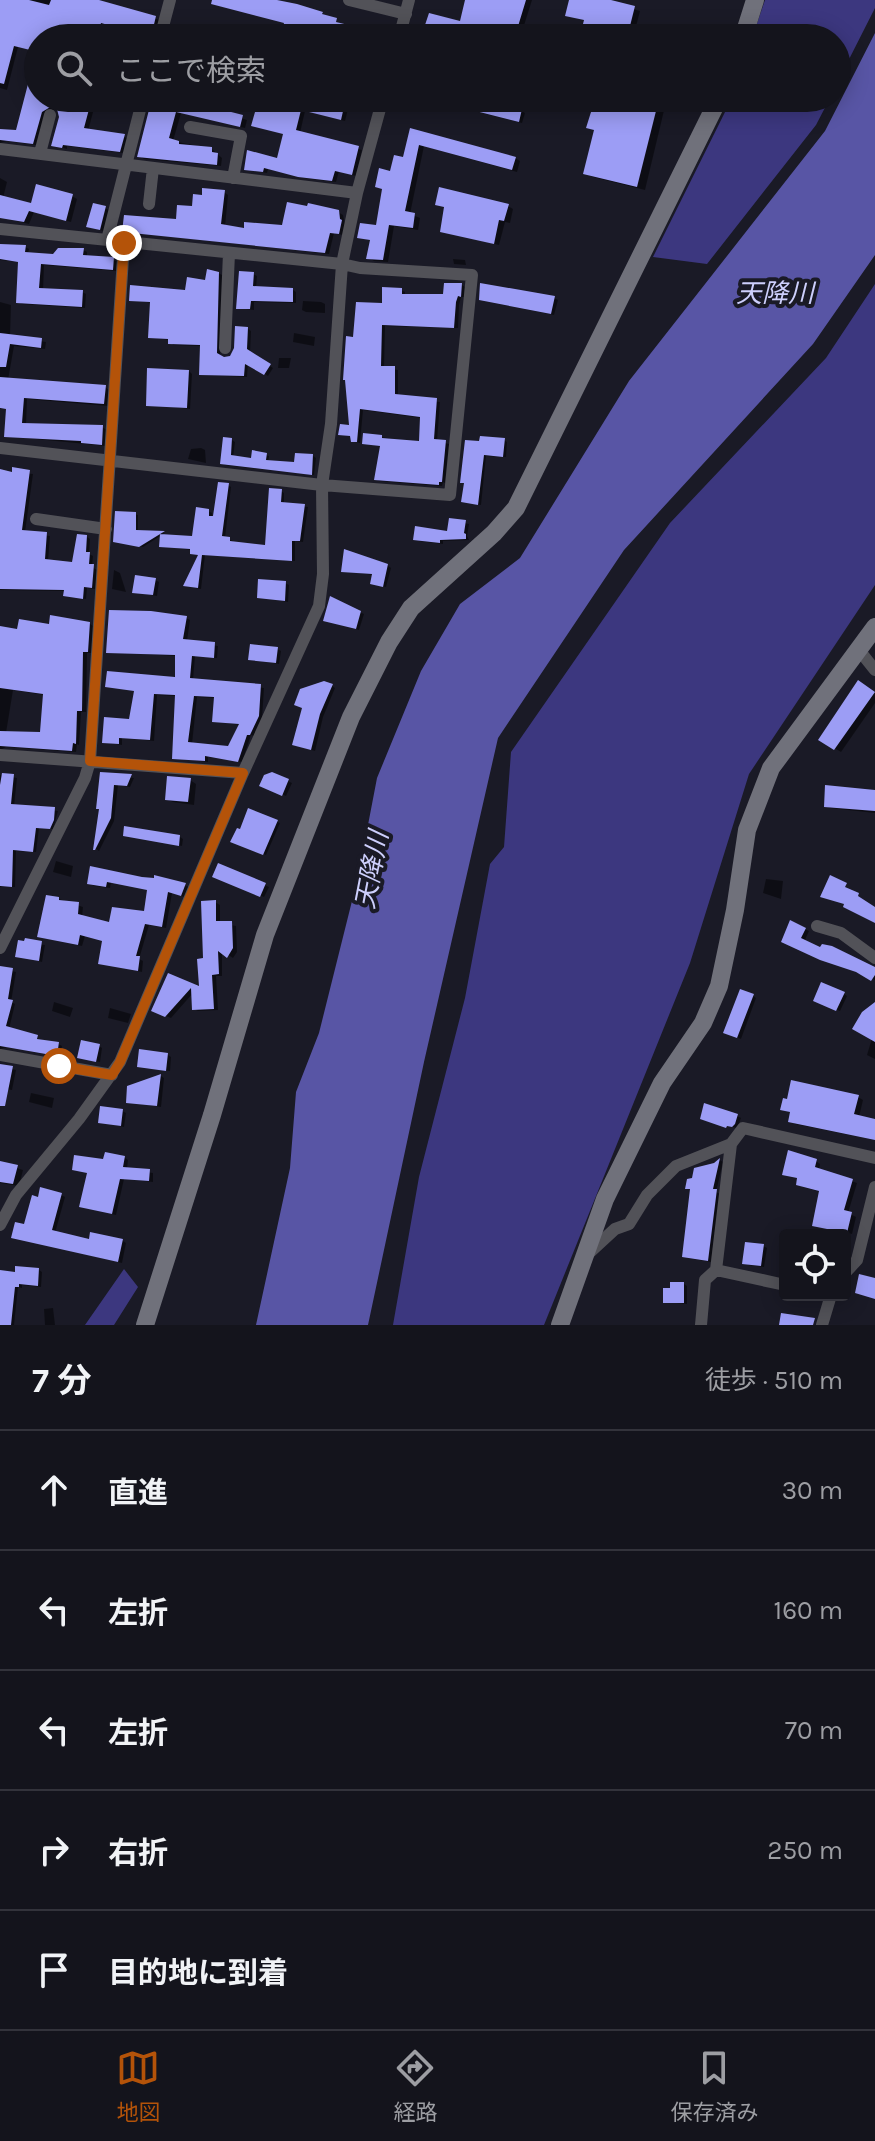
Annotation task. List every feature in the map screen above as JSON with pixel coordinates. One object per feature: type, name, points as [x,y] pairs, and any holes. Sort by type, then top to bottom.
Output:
[{"type":"street","points":[[164,24],[170,0]]},
{"type":"street","points":[[349,0],[406,14]]},
{"type":"street","points":[[403,24],[409,0]]},
{"type":"street","points":[[747,24],[755,0]]},
{"type":"street","points":[[107,240],[139,112]]},
{"type":"street","points":[[0,1225],[16,1195],[120,1062],[243,773],[319,606],[323,574],[322,485],[331,424],[342,264],[379,112]]},
{"type":"street","points":[[145,1325],[265,935],[351,717],[389,642],[411,608],[494,533],[516,508],[712,112]]},
{"type":"street","points":[[40,153],[50,115]]},
{"type":"street","points":[[190,127],[241,136],[233,178]]},
{"type":"street","points":[[0,149],[357,193]]},
{"type":"street","points":[[149,204],[153,168]]},
{"type":"street","points":[[0,229],[375,270],[472,275],[450,495],[322,485],[0,448]]},
{"type":"street","points":[[0,948],[85,778],[90,761],[124,243]]},
{"type":"street","points":[[225,348],[229,253]]},
{"type":"street","points":[[36,519],[106,529]]},
{"type":"street","points":[[560,1325],[605,1199],[662,1083],[703,1023],[719,986],[747,830],[771,768],[875,627]]},
{"type":"street","points":[[859,650],[875,670]]},
{"type":"street","points":[[0,755],[243,773]]},
{"type":"street","points":[[817,926],[841,933],[875,958]]},
{"type":"street","points":[[0,1055],[112,1075]]},
{"type":"street","points":[[701,1325],[705,1280],[716,1270],[731,1144],[743,1128],[875,1158]]},
{"type":"street","points":[[584,1257],[615,1229],[629,1224],[647,1195],[676,1166],[731,1144]]},
{"type":"street","points":[[851,1266],[857,1260],[875,1187]]},
{"type":"street","points":[[716,1270],[779,1284]]},
{"type":"street","points":[[822,1325],[829,1301]]},
{"type":"shaded area","points":[[765,0],[875,0],[875,8],[851,55],[851,24],[757,24]]},
{"type":"shaded area","points":[[725,112],[823,112],[816,125],[707,264],[653,257]]},
{"type":"shaded area","points":[[875,284],[875,585],[749,774],[690,963],[544,1325],[393,1325],[419,1177],[465,998],[490,864],[504,847],[511,752],[670,523],[826,358]]},
{"type":"shaded area","points":[[124,1269],[138,1287],[114,1325],[85,1325]]},
{"type":"water","name":"天降川","points":[[875,33],[875,255],[813,344],[624,550],[498,738],[368,1325],[256,1325],[290,1168],[296,1092],[319,1033],[358,877],[377,778],[421,671],[460,604],[520,558],[629,381],[825,131],[835,112],[851,112],[851,80]]},
{"type":"building","points":[[0,0],[29,0],[49,5],[51,0],[99,0],[156,16],[154,24],[24,24],[24,48],[14,46],[4,84],[0,83]]},
{"type":"building","points":[[212,0],[277,0],[323,12],[344,24],[284,24],[211,4]]},
{"type":"building","points":[[465,0],[526,0],[519,24],[425,24],[429,13],[460,21]]},
{"type":"building","points":[[569,0],[611,0],[635,6],[630,24],[583,24],[584,20],[565,16]]},
{"type":"building","points":[[24,99],[24,112],[42,112],[33,144],[0,140],[0,129],[16,130]]},
{"type":"building","points":[[58,112],[88,112],[84,128],[125,134],[120,152],[51,146]]},
{"type":"building","points":[[148,112],[176,112],[169,138],[179,141],[179,144],[212,147],[212,152],[218,153],[217,165],[137,157]]},
{"type":"building","points":[[176,112],[231,112],[243,115],[240,127]]},
{"type":"building","points":[[255,112],[300,112],[296,130],[359,146],[352,175],[335,171],[332,181],[298,177],[264,168],[263,172],[244,170],[247,150],[277,158],[283,134],[251,126]]},
{"type":"building","points":[[309,112],[343,112],[341,120]]},
{"type":"building","points":[[480,112],[521,112],[519,122]]},
{"type":"building","points":[[591,112],[656,112],[637,187],[583,174],[594,130],[586,128]]},
{"type":"building","points":[[410,128],[516,157],[512,170],[419,145],[405,211],[415,213],[413,228],[389,225],[383,260],[366,259],[370,240],[357,238],[360,223],[376,225],[382,189],[375,187],[379,168],[390,171],[394,155],[403,157]]},
{"type":"building","points":[[36,184],[73,194],[66,221],[29,211],[24,222],[0,218],[0,195],[31,203]]},
{"type":"building","points":[[439,187],[509,204],[504,221],[499,220],[494,244],[440,232],[444,207],[435,205]]},
{"type":"building","points":[[202,188],[225,190],[221,224],[244,228],[244,222],[282,225],[287,202],[307,206],[308,203],[339,210],[342,220],[339,234],[330,233],[325,253],[122,232],[124,215],[176,219],[177,205],[192,206],[193,194],[202,195]]},
{"type":"building","points":[[93,203],[106,206],[100,230],[86,227]]},
{"type":"building","points":[[0,244],[26,245],[25,252],[53,254],[58,248],[84,248],[83,255],[114,257],[113,270],[41,264],[39,288],[83,290],[82,307],[16,303],[18,262],[0,259]]},
{"type":"building","points":[[207,269],[219,272],[217,353],[230,356],[234,348],[235,326],[248,327],[247,349],[271,364],[264,375],[245,364],[244,376],[199,375],[200,345],[168,344],[168,339],[148,338],[150,302],[129,301],[130,285],[185,290],[187,277],[205,280]]},
{"type":"building","points":[[239,271],[254,272],[253,286],[293,288],[293,302],[251,301],[250,309],[236,309]]},
{"type":"building","points":[[444,283],[462,283],[461,297],[458,296],[456,302],[454,328],[382,325],[381,366],[395,366],[395,394],[437,398],[434,439],[446,440],[442,482],[439,485],[374,480],[380,446],[362,444],[363,433],[419,441],[420,417],[360,409],[357,442],[351,442],[350,436],[338,435],[340,424],[349,425],[343,380],[346,336],[353,337],[356,302],[382,303],[382,287],[402,288],[402,294],[443,294]]},
{"type":"building","points":[[480,283],[555,296],[551,314],[479,300]]},
{"type":"building","points":[[0,333],[42,338],[41,348],[10,344],[6,367],[0,367]]},
{"type":"building","points":[[147,368],[189,370],[187,408],[146,406]]},
{"type":"building","points":[[0,377],[106,385],[104,404],[24,398],[22,423],[103,425],[102,445],[4,437],[6,409],[0,408]]},
{"type":"building","points":[[480,436],[505,438],[503,457],[484,455],[478,505],[461,502],[464,483],[460,483],[465,440],[479,441]]},
{"type":"building","points":[[223,437],[232,438],[231,455],[251,458],[252,450],[267,453],[266,460],[294,462],[295,453],[313,454],[312,475],[220,464]]},
{"type":"building","points":[[12,467],[30,470],[22,530],[47,532],[45,559],[72,562],[77,534],[87,535],[86,552],[90,552],[89,564],[94,564],[92,588],[84,587],[83,599],[63,596],[64,590],[0,589],[0,469],[12,472]]},
{"type":"building","points":[[218,482],[229,483],[222,536],[230,537],[230,541],[265,545],[269,488],[282,489],[281,502],[305,504],[300,541],[292,541],[292,561],[202,555],[198,588],[183,586],[198,555],[190,554],[190,549],[159,547],[160,534],[192,536],[196,507],[209,509],[209,516],[213,516]]},
{"type":"building","points":[[115,511],[136,512],[136,530],[165,531],[139,547],[113,542]]},
{"type":"building","points":[[449,518],[466,520],[466,539],[440,540],[440,543],[413,540],[415,526],[447,531]]},
{"type":"building","points":[[344,549],[388,564],[383,587],[370,584],[372,574],[341,572]]},
{"type":"building","points":[[135,575],[156,578],[153,595],[132,593]]},
{"type":"building","points":[[258,579],[286,581],[285,601],[257,598]]},
{"type":"building","points":[[330,596],[361,611],[356,629],[323,621]]},
{"type":"building","points":[[109,610],[187,616],[183,639],[215,642],[214,658],[192,656],[190,678],[261,684],[259,716],[250,735],[247,735],[238,762],[205,756],[205,761],[172,759],[175,695],[154,694],[150,740],[119,738],[119,744],[102,743],[104,717],[129,719],[134,691],[105,687],[107,671],[175,677],[175,655],[106,653]],"holes":[[[194,696],[214,697],[212,722],[239,724],[228,746],[188,742]]]},
{"type":"building","points":[[50,615],[90,622],[88,652],[83,652],[82,711],[77,711],[76,744],[73,743],[72,751],[0,746],[0,731],[40,732],[43,694],[0,688],[0,626],[17,629],[19,619],[49,624]]},
{"type":"building","points":[[250,644],[278,647],[276,663],[248,660]]},
{"type":"building","points":[[858,680],[875,692],[834,750],[818,740]]},
{"type":"building","points":[[324,681],[333,684],[320,714],[311,750],[292,745],[302,708],[294,705],[300,689]]},
{"type":"building","points":[[100,772],[132,774],[127,786],[114,785],[111,818],[93,850],[99,809],[96,809]]},
{"type":"building","points":[[272,772],[289,779],[282,796],[259,786],[264,775]]},
{"type":"building","points":[[2,773],[14,774],[11,804],[55,807],[50,829],[36,828],[33,852],[13,850],[12,887],[0,886]]},
{"type":"building","points":[[167,776],[191,778],[188,802],[165,800]]},
{"type":"building","points":[[825,785],[875,790],[875,811],[824,807]]},
{"type":"building","points":[[248,808],[278,820],[263,855],[230,842],[237,828],[240,829]]},
{"type":"building","points":[[124,826],[180,835],[179,846],[123,836]]},
{"type":"building","points":[[218,863],[266,883],[260,897],[212,877]]},
{"type":"building","points":[[90,866],[186,883],[181,896],[168,892],[162,927],[145,924],[136,956],[140,956],[138,971],[98,964],[102,941],[80,935],[78,945],[37,937],[46,895],[79,902],[78,914],[109,922],[112,907],[144,911],[147,890],[107,882],[106,887],[87,884]]},
{"type":"building","points":[[830,875],[847,883],[845,887],[859,893],[858,896],[875,907],[875,923],[843,907],[844,904],[820,897]]},
{"type":"building","points":[[216,900],[216,921],[232,921],[233,948],[227,958],[218,951],[219,974],[212,975],[214,1009],[192,1010],[191,988],[165,1017],[151,1011],[168,973],[199,986],[197,959],[203,958],[201,901]]},
{"type":"building","points":[[790,920],[806,928],[801,938],[820,947],[822,944],[832,946],[875,967],[871,981],[781,942]]},
{"type":"building","points":[[25,938],[42,941],[39,961],[15,957],[18,940],[24,941]]},
{"type":"building","points":[[0,966],[13,968],[8,999],[13,1000],[6,1026],[38,1035],[37,1039],[59,1042],[57,1056],[0,1046]]},
{"type":"building","points":[[821,982],[845,992],[836,1011],[813,1001]]},
{"type":"building","points":[[740,989],[754,994],[737,1038],[723,1033]]},
{"type":"building","points":[[875,1002],[875,1042],[852,1029],[862,1012]]},
{"type":"building","points":[[81,1040],[100,1044],[96,1062],[77,1058]]},
{"type":"building","points":[[139,1049],[168,1053],[166,1071],[137,1067]]},
{"type":"building","points":[[0,1064],[13,1066],[5,1106],[0,1106]]},
{"type":"building","points":[[161,1074],[157,1106],[126,1103],[127,1086]]},
{"type":"building","points":[[791,1080],[859,1095],[854,1114],[875,1119],[875,1140],[788,1122],[790,1112],[780,1110],[783,1098],[787,1099]]},
{"type":"building","points":[[704,1103],[738,1114],[735,1124],[726,1128],[700,1119]]},
{"type":"building","points":[[100,1106],[123,1109],[121,1126],[98,1123]]},
{"type":"building","points":[[788,1150],[817,1159],[815,1167],[853,1179],[844,1210],[852,1212],[848,1229],[812,1226],[819,1191],[796,1185],[797,1178],[782,1175]]},
{"type":"building","points":[[105,1152],[125,1156],[123,1167],[150,1169],[149,1181],[120,1179],[112,1214],[79,1207],[87,1173],[72,1170],[74,1155],[103,1159]]},
{"type":"building","points":[[720,1158],[713,1189],[717,1189],[708,1261],[682,1257],[690,1189],[685,1189],[687,1179],[692,1178],[694,1168],[714,1163]]},
{"type":"building","points":[[0,1161],[18,1165],[13,1184],[0,1182]]},
{"type":"building","points":[[40,1187],[62,1193],[52,1230],[89,1239],[90,1232],[123,1239],[118,1262],[11,1238],[15,1222],[24,1224],[32,1195],[38,1197]]},
{"type":"building","points":[[745,1242],[764,1244],[761,1266],[742,1264]]},
{"type":"building","points":[[15,1266],[39,1268],[38,1286],[19,1284],[15,1287],[11,1325],[0,1325],[0,1270],[15,1272]]},
{"type":"building","points":[[859,1274],[875,1278],[875,1299],[855,1293]]},
{"type":"building","points":[[670,1282],[684,1282],[684,1303],[663,1303],[663,1288],[670,1288]]},
{"type":"building","points":[[781,1313],[815,1318],[813,1325],[779,1325]]},
{"type":"route","points":[[59,1066],[112,1075],[217,839],[243,773],[90,761],[124,243]]}]
